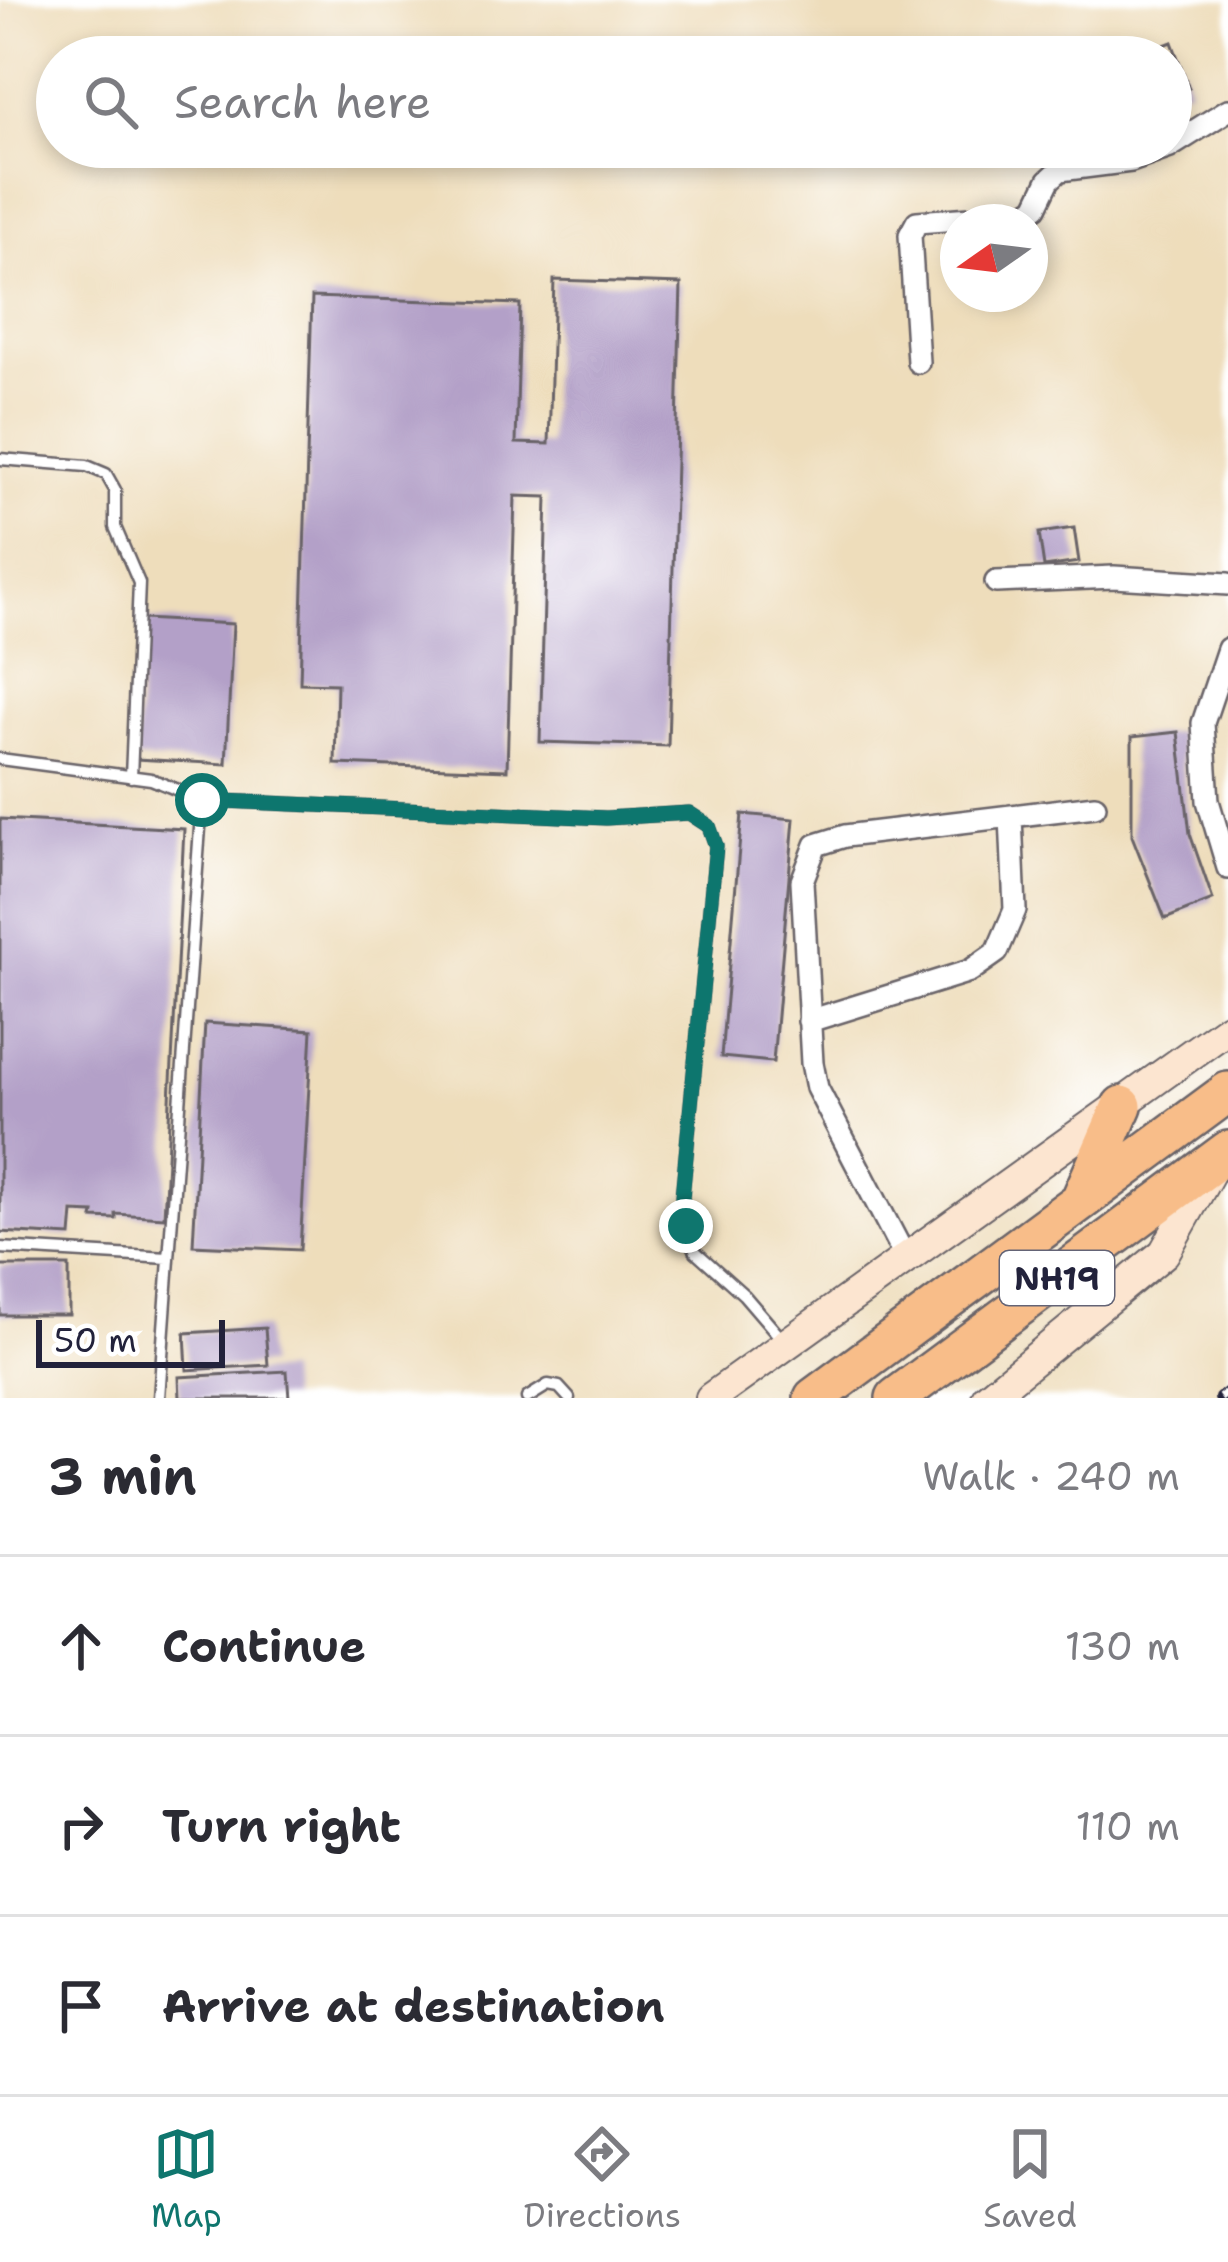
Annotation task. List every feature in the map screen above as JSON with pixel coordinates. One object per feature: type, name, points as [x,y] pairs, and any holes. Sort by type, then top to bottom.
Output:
[{"type":"highway","name":"NH19","points":[[814,1398],[1228,1091]]},
{"type":"highway","points":[[1081,1200],[1122,1106]]},
{"type":"highway","name":"NH19","points":[[896,1398],[1223,1154]]},
{"type":"street","points":[[1192,133],[1228,110]]},
{"type":"street","points":[[918,362],[910,235],[916,223],[1025,214],[1036,207],[1049,180],[1060,170],[1076,168]]},
{"type":"street","points":[[996,582],[1114,578],[1228,584]]},
{"type":"street","points":[[1228,649],[1203,724],[1208,801],[1228,868]]},
{"type":"street","points":[[907,1262],[817,1088],[802,881],[815,844],[844,836],[1095,806]]},
{"type":"street","points":[[809,1021],[970,971],[997,952],[1015,910],[1011,816]]},
{"type":"street","points":[[711,1398],[1228,1028]]},
{"type":"street","points":[[986,1398],[1164,1253],[1223,1154]]},
{"type":"lane","points":[[0,459],[87,466],[106,473],[115,490],[119,545],[132,559],[139,583],[131,777]]},
{"type":"lane","points":[[0,759],[131,777],[169,785],[202,800],[606,818],[689,813],[709,826],[716,846],[682,1197],[686,1226],[697,1252],[744,1295],[787,1345]]},
{"type":"lane","points":[[159,1398],[202,800]]},
{"type":"lane","points":[[0,1248],[168,1258]]},
{"type":"lane","points":[[527,1398],[548,1385],[560,1387],[569,1398]]},
{"type":"building","points":[[554,280],[681,284],[668,746],[540,742],[547,497],[515,496],[507,770],[335,764],[337,684],[300,683],[312,297],[520,304],[516,443],[549,444]]},
{"type":"building","points":[[1074,528],[1079,562],[1044,567],[1039,533]]},
{"type":"building","points":[[143,619],[233,624],[226,764],[136,759]]},
{"type":"building","points":[[1178,732],[1190,834],[1213,900],[1165,919],[1132,836],[1132,737]]},
{"type":"building","points":[[742,814],[794,819],[773,1062],[721,1057]]},
{"type":"building","points":[[0,819],[184,829],[164,1217],[116,1214],[116,1219],[93,1218],[94,1213],[73,1212],[71,1236],[0,1232]]},
{"type":"building","points":[[205,1023],[312,1030],[300,1250],[193,1245]]},
{"type":"building","points":[[0,1266],[69,1266],[69,1315],[0,1315]]},
{"type":"building","points":[[265,1328],[268,1365],[187,1370],[185,1333]]},
{"type":"building","points":[[287,1371],[289,1398],[180,1398],[179,1377]]},
{"type":"railway","points":[[1220,1398],[1228,1392]]},
{"type":"route","points":[[202,800],[606,818],[689,813],[709,826],[716,846],[682,1197],[686,1226]]}]
